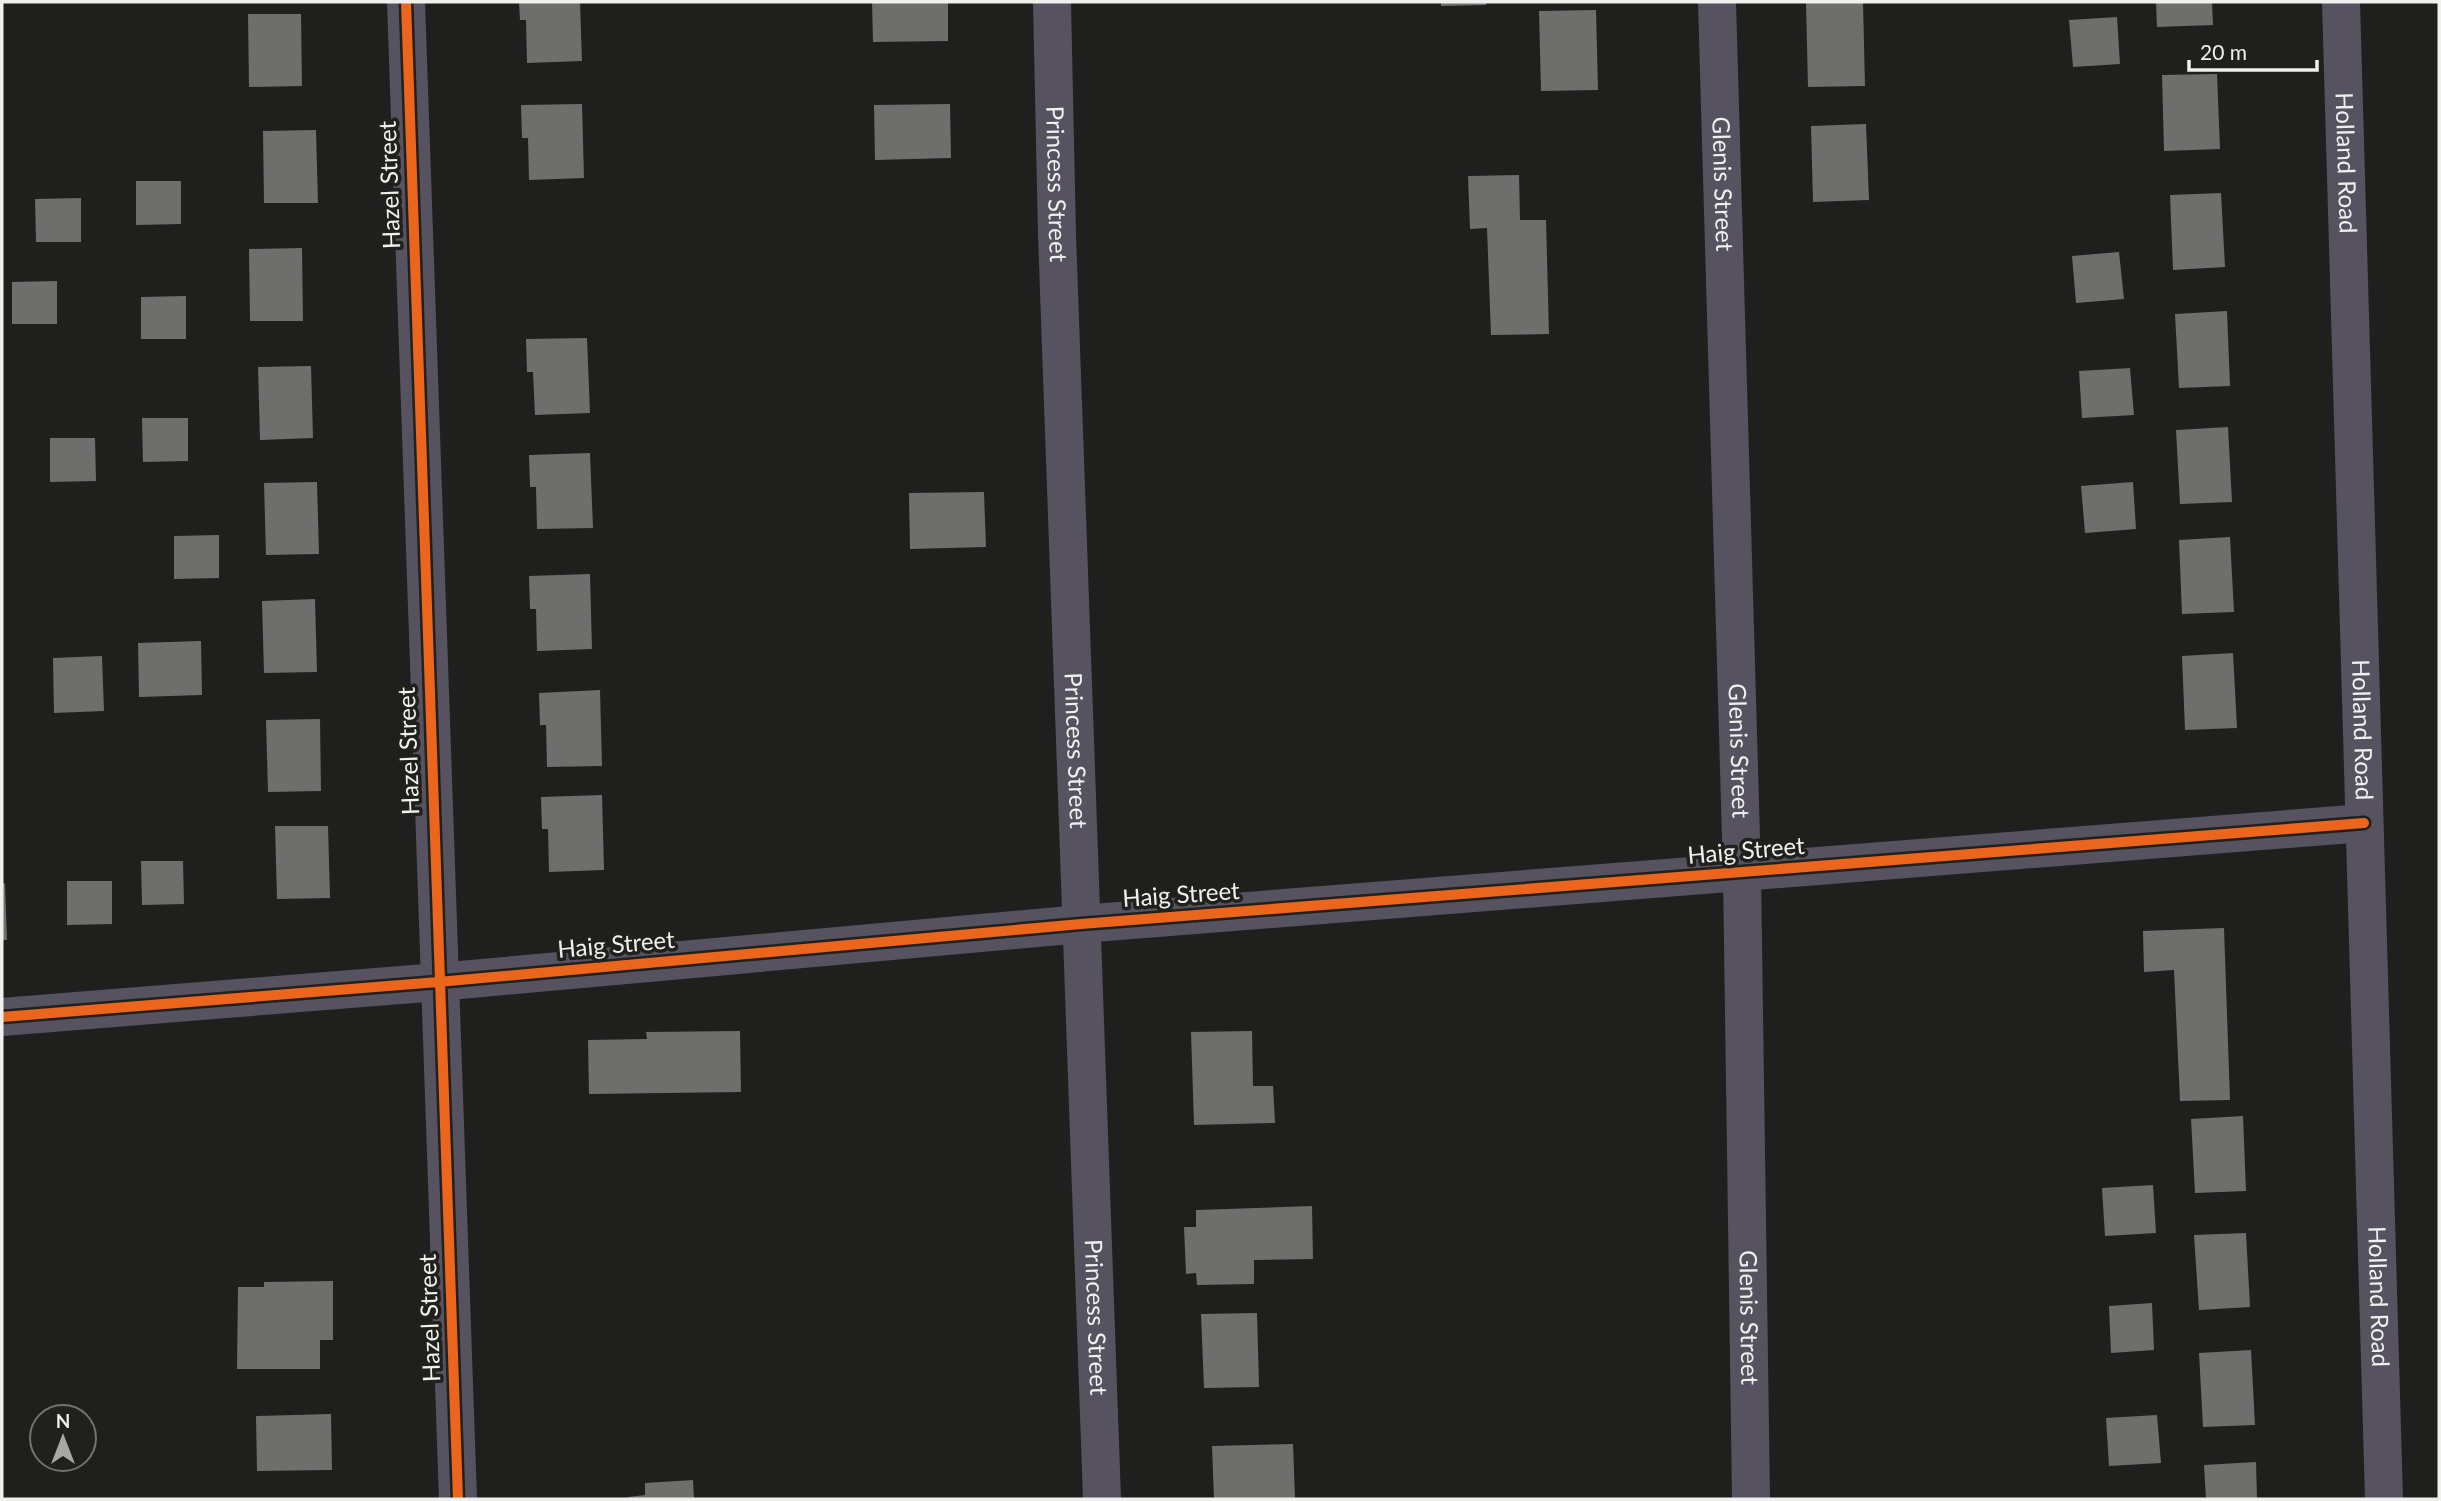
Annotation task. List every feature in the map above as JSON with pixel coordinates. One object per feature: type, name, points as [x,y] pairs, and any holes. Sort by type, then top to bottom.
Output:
[{"type":"street","name":"Hazel Street","points":[[406,2],[458,1499]]},
{"type":"street","name":"Princess Street","points":[[1052,2],[1058,262],[1102,1499]]},
{"type":"street","name":"Glenis Street","points":[[1717,2],[1742,873],[1751,1499]]},
{"type":"street","name":"Holland Road","points":[[2341,2],[2384,1499]]},
{"type":"street","name":"Haig Street","points":[[2,1017],[438,982],[1081,924],[2364,823]]},
{"type":"building","points":[[519,2],[580,2],[582,61],[527,63],[526,20],[520,20]]},
{"type":"building","points":[[872,2],[948,2],[948,41],[873,42]]},
{"type":"building","points":[[1441,2],[1486,2],[1486,5],[1441,6]]},
{"type":"building","points":[[1806,2],[1863,2],[1865,86],[1808,87]]},
{"type":"building","points":[[2156,2],[2212,2],[2213,25],[2157,27]]},
{"type":"building","points":[[1596,10],[1598,90],[1541,91],[1539,11]]},
{"type":"building","points":[[248,14],[301,14],[302,86],[249,87]]},
{"type":"building","points":[[2117,17],[2120,64],[2073,67],[2069,20]]},
{"type":"building","points":[[2217,74],[2220,149],[2164,151],[2162,75]]},
{"type":"building","points":[[582,104],[584,178],[529,180],[528,138],[522,138],[521,105]]},
{"type":"building","points":[[950,104],[951,158],[875,160],[874,105]]},
{"type":"building","points":[[1866,124],[1869,200],[1813,202],[1811,126]]},
{"type":"building","points":[[316,130],[318,203],[264,203],[263,131]]},
{"type":"building","points":[[1519,175],[1520,220],[1546,220],[1549,334],[1491,335],[1487,228],[1470,229],[1468,176]]},
{"type":"building","points":[[136,181],[181,181],[181,224],[136,225]]},
{"type":"building","points":[[2221,193],[2225,267],[2173,270],[2170,195]]},
{"type":"building","points":[[81,198],[81,242],[36,242],[35,199]]},
{"type":"building","points":[[302,248],[303,321],[250,321],[249,249]]},
{"type":"building","points":[[2119,252],[2124,299],[2076,303],[2072,256]]},
{"type":"building","points":[[57,281],[57,324],[12,324],[12,282]]},
{"type":"building","points":[[186,296],[186,339],[141,339],[141,297]]},
{"type":"building","points":[[2227,311],[2230,386],[2179,388],[2175,314]]},
{"type":"building","points":[[587,338],[590,413],[535,415],[533,372],[527,372],[526,339]]},
{"type":"building","points":[[311,366],[313,438],[260,440],[258,367]]},
{"type":"building","points":[[2130,368],[2134,415],[2082,418],[2079,371]]},
{"type":"building","points":[[142,418],[188,418],[188,461],[143,462]]},
{"type":"building","points":[[2228,427],[2232,502],[2180,504],[2176,430]]},
{"type":"building","points":[[50,438],[95,438],[96,481],[50,482]]},
{"type":"building","points":[[590,453],[593,528],[537,529],[536,487],[530,487],[529,455]]},
{"type":"building","points":[[317,482],[319,554],[266,555],[264,483]]},
{"type":"building","points":[[2133,482],[2136,529],[2085,533],[2081,486]]},
{"type":"building","points":[[984,492],[986,547],[910,549],[909,493]]},
{"type":"building","points":[[219,535],[219,578],[174,579],[174,536]]},
{"type":"building","points":[[2230,537],[2234,612],[2182,614],[2179,540]]},
{"type":"building","points":[[590,574],[592,649],[537,651],[536,609],[530,609],[529,576]]},
{"type":"building","points":[[315,599],[317,672],[264,673],[262,601]]},
{"type":"building","points":[[201,641],[202,695],[139,697],[138,643]]},
{"type":"building","points":[[2233,653],[2237,728],[2185,730],[2182,656]]},
{"type":"building","points":[[102,656],[104,711],[54,713],[53,658]]},
{"type":"building","points":[[600,690],[602,766],[547,767],[546,725],[540,725],[539,693]]},
{"type":"building","points":[[320,719],[321,791],[268,792],[266,720]]},
{"type":"building","points":[[602,795],[604,870],[549,872],[548,829],[542,829],[541,797]]},
{"type":"building","points":[[275,826],[328,826],[330,898],[277,899]]},
{"type":"building","points":[[141,861],[183,861],[184,904],[142,905]]},
{"type":"building","points":[[67,881],[112,881],[112,924],[67,925]]},
{"type":"building","points":[[5,883],[7,940],[2,940],[2,884]]},
{"type":"building","points":[[2224,928],[2230,1100],[2180,1101],[2174,970],[2144,972],[2143,931]]},
{"type":"building","points":[[740,1031],[741,1092],[589,1094],[588,1040],[647,1039],[646,1032]]},
{"type":"building","points":[[1252,1031],[1253,1086],[1273,1086],[1275,1123],[1194,1125],[1191,1032]]},
{"type":"building","points":[[2243,1116],[2246,1191],[2195,1193],[2191,1119]]},
{"type":"building","points":[[2153,1185],[2156,1233],[2105,1236],[2102,1188]]},
{"type":"building","points":[[1312,1206],[1313,1259],[1254,1260],[1254,1284],[1197,1285],[1196,1273],[1186,1274],[1184,1227],[1196,1227],[1196,1210]]},
{"type":"building","points":[[2246,1233],[2250,1307],[2199,1310],[2194,1235]]},
{"type":"building","points":[[333,1281],[333,1340],[320,1340],[320,1369],[237,1369],[238,1287],[264,1287],[264,1282]]},
{"type":"building","points":[[2152,1303],[2154,1350],[2111,1353],[2109,1306]]},
{"type":"building","points":[[1257,1313],[1259,1387],[1204,1388],[1201,1314]]},
{"type":"building","points":[[2251,1350],[2255,1425],[2203,1427],[2199,1353]]},
{"type":"building","points":[[331,1414],[332,1470],[257,1471],[256,1416]]},
{"type":"building","points":[[2157,1415],[2161,1463],[2109,1466],[2106,1418]]},
{"type":"building","points":[[1293,1444],[1295,1498],[1214,1499],[1212,1446]]},
{"type":"building","points":[[2256,1462],[2257,1499],[2206,1499],[2204,1465]]},
{"type":"building","points":[[693,1480],[694,1499],[628,1499],[645,1495],[645,1483]]},
{"type":"cycle path","points":[[406,2],[458,1499]]},
{"type":"cycle path","points":[[2,1017],[438,982],[1081,924],[2364,823]]}]
